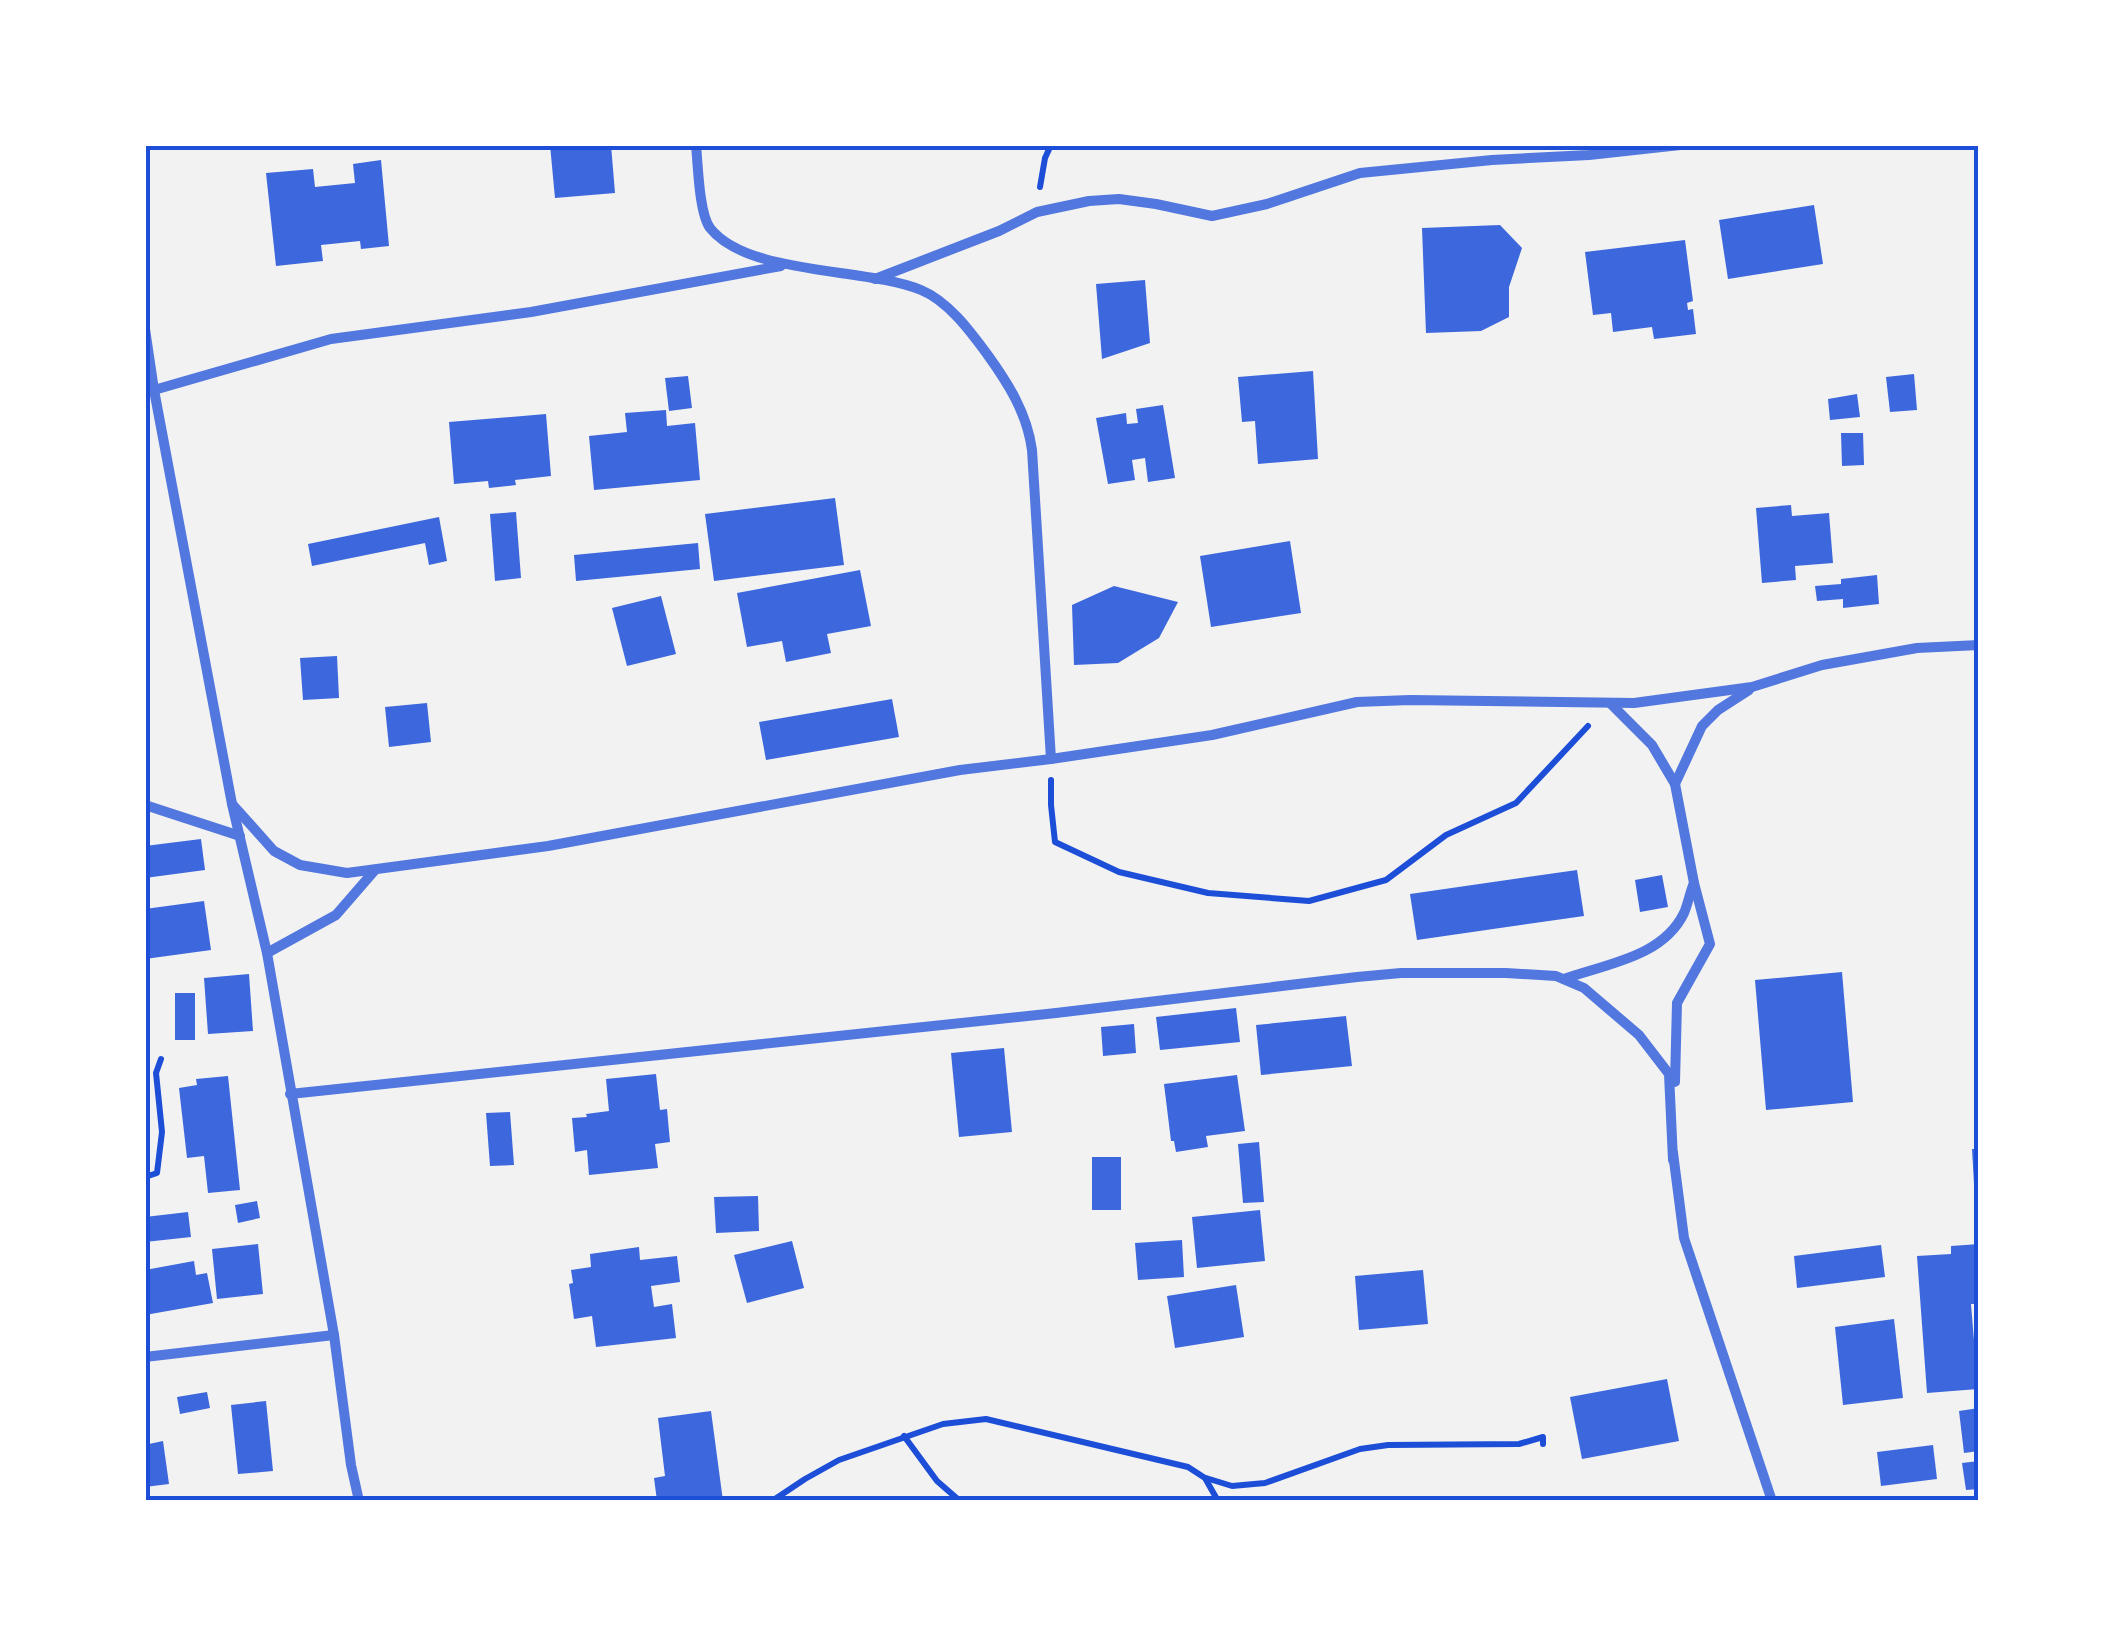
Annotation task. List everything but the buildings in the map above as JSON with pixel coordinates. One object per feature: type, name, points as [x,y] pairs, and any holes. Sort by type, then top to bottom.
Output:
[{"type":"street","points":[[696,145],[699,188],[708,226],[730,244],[771,262],[924,290],[970,330],[1000,371],[1029,430],[1051,759]]},
{"type":"street","points":[[875,279],[999,231],[1036,212],[1089,201],[1156,204],[1212,216],[1267,204],[1360,173],[1680,145]]},
{"type":"street","points":[[149,391],[331,338],[531,312],[790,264]]},
{"type":"street","points":[[145,329],[149,391],[232,804],[267,953],[359,1501]]},
{"type":"street","points":[[232,804],[274,850],[300,865],[347,874],[548,846],[960,770],[1212,735],[1357,702],[1634,703],[1752,687],[1822,665],[1917,648],[1979,645]]},
{"type":"street","points":[[1675,784],[1702,726],[1752,687]]},
{"type":"street","points":[[1610,703],[1652,746],[1675,784],[1710,944],[1677,1003],[1673,1160]]},
{"type":"street","points":[[145,805],[240,836]]},
{"type":"street","points":[[267,953],[336,915],[376,869]]},
{"type":"street","points":[[1563,979],[1652,948],[1667,937],[1684,914],[1694,883]]},
{"type":"street","points":[[290,1094],[1401,973],[1556,976],[1584,988],[1610,1009],[1639,1036],[1669,1074],[1673,1160],[1684,1238],[1772,1501]]},
{"type":"street","points":[[145,1357],[334,1335]]},
{"type":"path","points":[[1036,212],[1045,158],[1051,145]]},
{"type":"path","points":[[1051,759],[1055,842],[1119,872],[1208,893],[1309,901],[1386,880],[1446,835],[1516,803],[1610,703]]},
{"type":"path","points":[[145,1177],[157,1173],[162,1132],[156,1072],[161,1059]]},
{"type":"path","points":[[772,1501],[839,1460],[942,1424],[986,1420],[1188,1467],[1205,1478],[1232,1486],[1264,1483],[1360,1449],[1388,1445],[1519,1444],[1544,1437],[1544,1444]]},
{"type":"path","points":[[904,1436],[937,1481],[960,1501]]},
{"type":"path","points":[[1205,1478],[1218,1501]]}]
